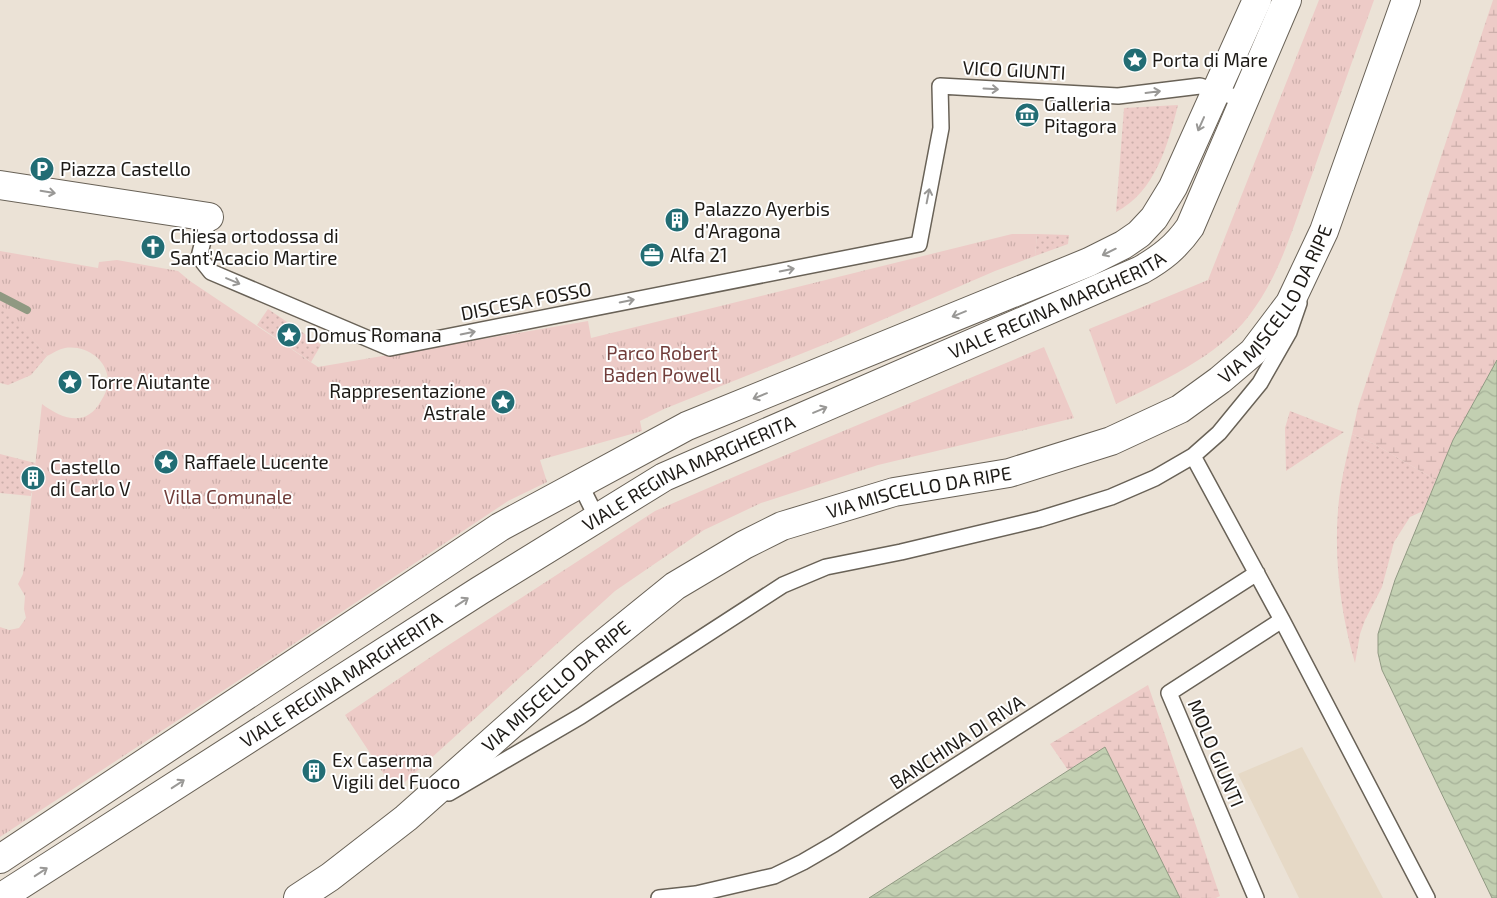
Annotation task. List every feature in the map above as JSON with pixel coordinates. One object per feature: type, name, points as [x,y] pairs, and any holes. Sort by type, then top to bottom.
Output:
[{"type":"street","name":"VIALE REGINA MARGHERITA","points":[[0,859],[500,528],[580,484],[687,426],[1089,262],[1123,245],[1139,234],[1154,218],[1173,187],[1256,0]]},
{"type":"street","name":"VIALE REGINA MARGHERITA","points":[[0,898],[479,591],[664,477],[1156,262],[1178,243],[1190,227],[1287,0]]},
{"type":"street","name":"VIA MISCELLO DA RIPE","points":[[298,898],[330,877],[406,818],[608,640],[675,586],[744,545],[782,526],[894,492],[1009,472],[1111,441],[1180,409],[1220,380],[1253,352],[1290,304],[1324,231],[1406,0]]},
{"type":"street","points":[[0,185],[209,217]]},
{"type":"lane","name":"VICO GIUNTI","points":[[919,244],[941,128],[940,86],[1118,96],[1200,86],[1244,100]]},
{"type":"lane","name":"DISCESA FOSSO","points":[[209,217],[199,257],[211,272],[390,348],[919,244]]},
{"type":"lane","points":[[406,818],[581,716],[783,585],[826,567],[901,552],[1040,519],[1110,497],[1155,478],[1193,456],[1220,433],[1260,383],[1270,366],[1289,332],[1324,231]]},
{"type":"lane","points":[[1193,456],[1282,620],[1427,898]]},
{"type":"lane","points":[[580,484],[597,518]]},
{"type":"lane","name":"BANCHINA DI RIVA","points":[[659,898],[696,894],[774,876],[803,862],[1257,573]]},
{"type":"lane","name":"MOLO GIUNTI","points":[[1256,898],[1169,693],[1282,620]]},
{"type":"shaded area","points":[[1302,747],[1383,898],[1299,898],[1238,774]]},
{"type":"green space","points":[[1319,0],[1374,0],[1293,228],[1270,284],[1248,317],[1221,344],[1187,367],[1116,404],[1089,329],[1208,280]]},
{"type":"green space","points":[[1493,0],[1497,0],[1497,360],[1453,440],[1436,480],[1374,444],[1352,434],[1358,407]]},
{"type":"green space","points":[[1178,105],[1170,136],[1150,180],[1141,192],[1116,212],[1124,108]]},
{"type":"green space","name":"Villa Comunale","points":[[1012,234],[1037,234],[1035,256],[995,271],[838,339],[664,409],[640,421],[642,431],[540,460],[547,482],[508,501],[0,837],[0,627],[9,630],[19,628],[26,618],[24,609],[25,596],[18,584],[23,574],[42,404],[66,417],[81,418],[88,415],[101,401],[108,382],[103,365],[93,354],[80,349],[65,348],[47,356],[7,309],[0,306],[0,251],[98,268],[99,262],[117,260],[178,271],[318,367],[588,321],[591,338]]},
{"type":"green space","points":[[1037,234],[1069,235],[1068,244],[1035,256]]},
{"type":"green space","points":[[0,306],[7,308],[47,356],[31,375],[8,385],[0,383]]},
{"type":"green space","name":"Domus Romana","points":[[268,309],[321,345],[311,362],[257,325]]},
{"type":"green space","points":[[1044,347],[1074,418],[878,465],[761,503],[704,530],[615,591],[395,791],[345,715],[444,648],[655,511]]},
{"type":"green space","points":[[1290,411],[1344,432],[1286,471],[1285,428]]},
{"type":"green space","points":[[1352,434],[1374,444],[1436,480],[1423,511],[1410,517],[1394,542],[1382,587],[1360,634],[1355,663],[1342,607],[1337,549],[1339,501]]},
{"type":"green space","points":[[0,454],[35,463],[31,496],[0,493]]},
{"type":"green space","points":[[1148,685],[1220,896],[1216,898],[1180,898],[1105,747],[1068,770],[1050,744]]},
{"type":"water","points":[[1497,360],[1497,898],[1492,898],[1382,670],[1378,653],[1378,634],[1395,580],[1453,440]]},
{"type":"water","points":[[1105,747],[1180,898],[869,898]]},
{"type":"waterway","points":[[0,296],[27,310]]},
{"type":"place","name":"Porta di Mare","points":[[1135,60]]},
{"type":"place","name":"Galleria Pitagora","points":[[1027,115]]},
{"type":"place","name":"Piazza Castello","points":[[42,169]]},
{"type":"place","name":"Palazzo Ayerbis d’Aragona","points":[[677,220]]},
{"type":"place","name":"Chiesa ortodossa di Sant'Acacio Martire","points":[[153,247]]},
{"type":"place","name":"Alfa 21","points":[[652,255]]},
{"type":"place","name":"Domus Romana","points":[[289,335]]},
{"type":"place","name":"Torre Aiutante","points":[[70,382]]},
{"type":"place","name":"Rappresentazione Astrale","points":[[503,402]]},
{"type":"place","name":"Raffaele Lucente","points":[[166,462]]},
{"type":"place","name":"Castello di Carlo V","points":[[33,478]]},
{"type":"place","name":"Ex Caserma Vigili del Fuoco","points":[[314,771]]},
{"type":"park label","name":"Parco Robert Baden Powell","points":[[662,364]]}]
